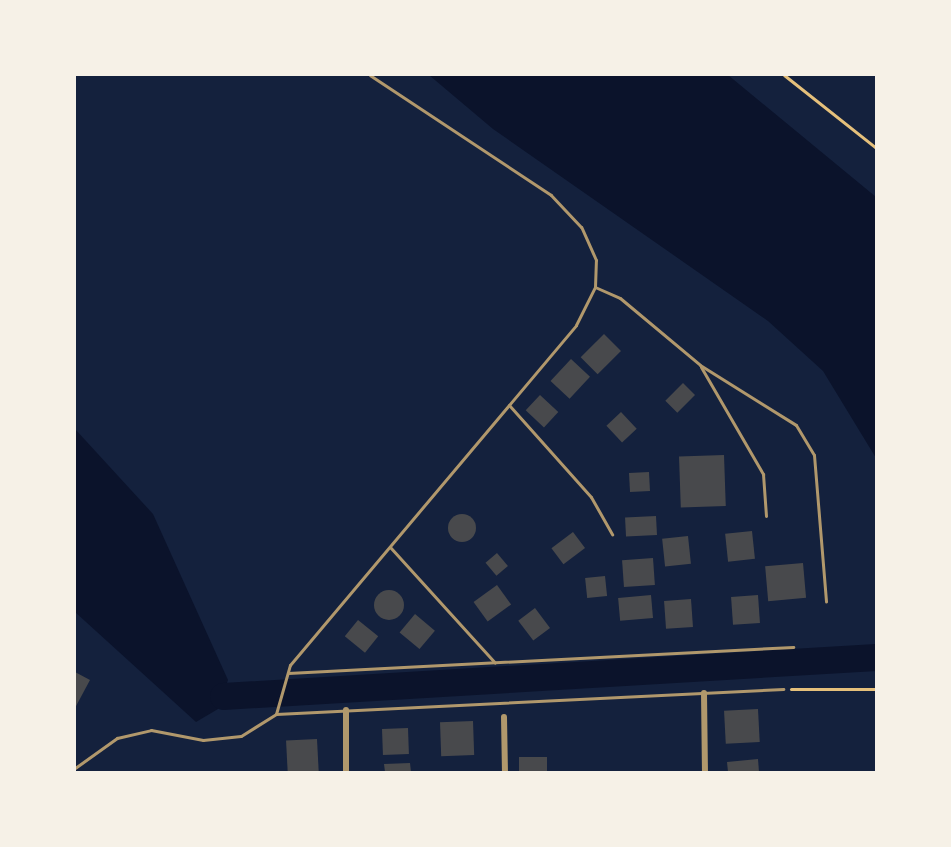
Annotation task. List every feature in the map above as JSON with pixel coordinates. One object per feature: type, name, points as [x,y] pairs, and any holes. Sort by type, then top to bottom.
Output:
[{"type":"street","points":[[704,693],[705,772]]},
{"type":"street","points":[[346,710],[346,772]]},
{"type":"street","points":[[504,717],[505,772]]},
{"type":"lane","points":[[276,714],[288,674],[390,547],[576,325],[595,288],[596,260],[581,227],[551,195],[370,75]]},
{"type":"lane","points":[[595,288],[621,298],[700,365],[796,425],[814,455],[826,602]]},
{"type":"lane","points":[[700,365],[763,474],[766,516]]},
{"type":"lane","points":[[509,405],[591,497],[612,534]]},
{"type":"lane","points":[[390,547],[495,663]]},
{"type":"lane","points":[[288,674],[793,647]]},
{"type":"lane","points":[[75,768],[117,738],[151,730],[203,740],[241,736],[276,714],[783,689]]},
{"type":"path","points":[[784,75],[876,148]]},
{"type":"path","points":[[783,689],[876,689]]},
{"type":"water","points":[[429,75],[728,75],[876,197],[876,458],[823,371],[768,321],[493,129]]},
{"type":"water","points":[[75,429],[153,514],[228,680],[218,709],[196,722],[75,612]]},
{"type":"building","points":[[604,334],[621,351],[598,374],[581,357]]},
{"type":"building","points":[[571,359],[590,377],[570,399],[551,381]]},
{"type":"building","points":[[683,383],[695,395],[677,413],[665,401]]},
{"type":"building","points":[[540,395],[558,412],[544,427],[526,410]]},
{"type":"building","points":[[621,412],[637,429],[622,442],[606,426]]},
{"type":"building","points":[[724,455],[726,506],[681,508],[679,457]]},
{"type":"building","points":[[649,472],[650,491],[630,492],[629,473]]},
{"type":"building","points":[[462,514],[472,518],[476,528],[472,538],[462,542],[452,538],[448,528],[452,518]]},
{"type":"building","points":[[656,516],[657,535],[626,537],[625,518]]},
{"type":"building","points":[[752,531],[755,559],[728,562],[725,534]]},
{"type":"building","points":[[573,532],[585,548],[563,564],[551,548]]},
{"type":"building","points":[[688,536],[691,564],[665,567],[662,539]]},
{"type":"building","points":[[497,553],[508,566],[496,576],[486,563]]},
{"type":"building","points":[[653,558],[655,585],[624,587],[622,560]]},
{"type":"building","points":[[803,563],[806,598],[768,601],[765,566]]},
{"type":"building","points":[[605,576],[607,596],[587,598],[585,578]]},
{"type":"building","points":[[497,585],[511,604],[488,621],[474,602]]},
{"type":"building","points":[[389,590],[399,595],[404,605],[399,615],[389,620],[379,615],[374,605],[379,595]]},
{"type":"building","points":[[651,595],[653,618],[620,621],[618,598]]},
{"type":"building","points":[[758,595],[760,623],[733,625],[731,597]]},
{"type":"building","points":[[691,599],[693,627],[666,629],[664,601]]},
{"type":"building","points":[[535,608],[550,628],[533,641],[518,621]]},
{"type":"building","points":[[415,614],[435,631],[419,649],[400,632]]},
{"type":"building","points":[[358,620],[378,636],[365,653],[345,636]]},
{"type":"building","points":[[75,672],[90,680],[75,708]]},
{"type":"building","points":[[758,709],[760,742],[726,744],[724,711]]},
{"type":"building","points":[[473,721],[474,755],[441,756],[440,722]]},
{"type":"building","points":[[408,728],[409,754],[383,755],[382,729]]},
{"type":"building","points":[[317,739],[319,772],[288,772],[286,741]]},
{"type":"building","points":[[519,757],[547,757],[547,772],[519,772]]},
{"type":"building","points":[[758,759],[759,772],[728,772],[727,762]]},
{"type":"building","points":[[410,763],[411,772],[385,772],[384,764]]},
{"type":"waterway","points":[[223,696],[876,657]]}]
